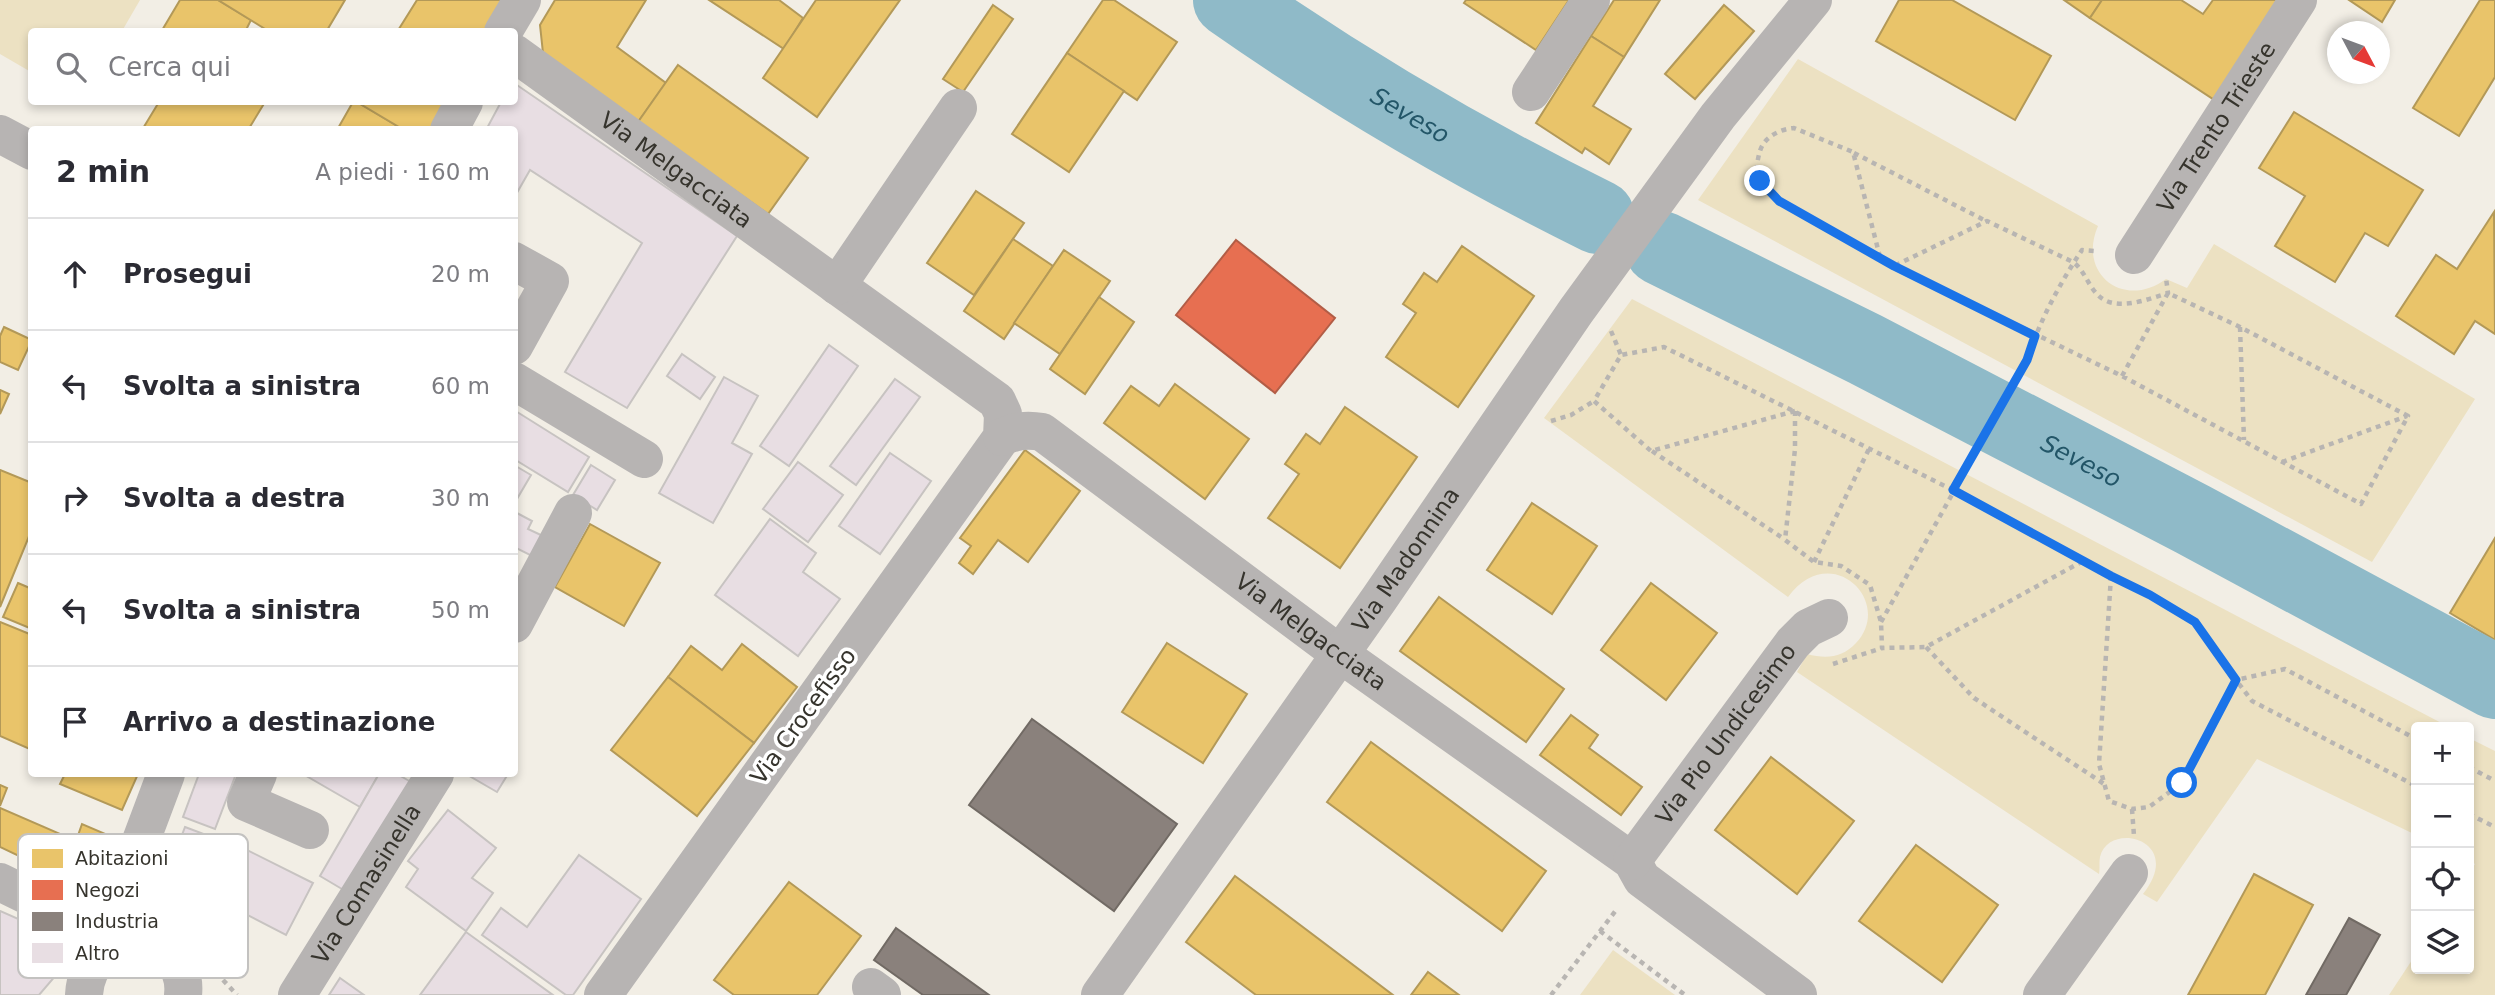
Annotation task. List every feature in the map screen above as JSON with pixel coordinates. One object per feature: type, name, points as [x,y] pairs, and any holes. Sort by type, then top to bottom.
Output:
[{"type":"street","points":[[505,28],[522,0]]},
{"type":"street","points":[[1531,92],[1591,0]]},
{"type":"street","name":"Via Madonnina","points":[[1100,995],[1340,654],[1552,345],[1661,193],[1718,116],[1814,0]]},
{"type":"street","name":"Via Trento Trieste","points":[[2134,255],[2298,0]]},
{"type":"street","name":"Via Melgacciata","points":[[518,55],[997,401],[1003,414],[1002,437],[1016,431],[1042,432],[1340,654],[1637,870],[1798,995]]},
{"type":"street","points":[[451,126],[462,105]]},
{"type":"street","points":[[837,286],[958,107]]},
{"type":"street","points":[[0,134],[28,148]]},
{"type":"street","points":[[518,263],[550,281],[518,339]]},
{"type":"street","points":[[518,383],[644,459]]},
{"type":"street","name":"Via Crocefisso","points":[[603,995],[1002,437]]},
{"type":"street","points":[[518,616],[573,513]]},
{"type":"street","name":"Via Pio Undicesimo","points":[[1637,870],[1793,643],[1808,628],[1829,618]]},
{"type":"street","points":[[144,834],[165,777]]},
{"type":"street","points":[[257,777],[246,802],[310,830]]},
{"type":"street","name":"Via Comasinella","points":[[297,995],[427,777]]},
{"type":"street","points":[[2042,995],[2129,873]]},
{"type":"street","points":[[0,882],[18,891]]},
{"type":"path","points":[[1794,128],[1853,152],[2073,262],[2098,296],[2106,301],[2138,302],[2168,293],[2240,327],[2408,416],[2361,504],[2122,376],[1894,266],[1779,201],[1760,181],[1756,165],[1761,147],[1783,129],[1794,128]]},
{"type":"path","points":[[1853,152],[1880,257]]},
{"type":"path","points":[[1894,266],[1987,221]]},
{"type":"path","points":[[1881,622],[2027,360],[2035,336],[2073,262]]},
{"type":"path","points":[[2122,376],[2168,293]]},
{"type":"path","points":[[2240,327],[2244,441]]},
{"type":"path","points":[[2083,561],[1926,647],[1882,648],[1881,622],[1870,585],[1842,566],[1814,562],[1651,450],[1594,401],[1621,355],[1664,347],[1953,490],[2150,595],[2195,622],[2252,701],[2414,785]]},
{"type":"path","points":[[1651,450],[1795,411]]},
{"type":"path","points":[[1785,540],[1795,449],[1795,411]]},
{"type":"path","points":[[2282,462],[2408,416]]},
{"type":"path","points":[[1814,562],[1869,449]]},
{"type":"path","points":[[2111,576],[2099,764],[2109,801],[2132,809],[2149,807],[2182,783],[2236,680],[2285,669],[2411,736]]},
{"type":"path","points":[[1926,647],[1974,698],[2105,784]]},
{"type":"path","points":[[2474,770],[2495,781]]},
{"type":"path","points":[[2474,816],[2495,827]]},
{"type":"path","points":[[1551,995],[1600,931],[1637,870]]},
{"type":"path","points":[[1600,931],[1685,995]]},
{"type":"path","points":[[195,989],[237,995]]},
{"type":"shaded area","points":[[0,0],[140,0],[124,28],[28,28],[28,70],[0,54]]},
{"type":"shaded area","points":[[1798,59],[2098,226],[2093,243],[2094,259],[2099,272],[2108,282],[2120,289],[2135,291],[2150,288],[2166,279],[2187,288],[2214,244],[2475,399],[2372,562],[1698,200]]},
{"type":"shaded area","points":[[1632,299],[2439,722],[2411,722],[2411,833],[2257,759],[2157,902],[2143,894],[2154,875],[2156,860],[2151,849],[2141,841],[2129,838],[2106,846],[2100,857],[2099,874],[1797,672],[1807,654],[1833,656],[1845,652],[1856,643],[1866,627],[1868,610],[1863,595],[1852,582],[1838,575],[1822,574],[1805,581],[1788,597],[1544,418]]},
{"type":"shaded area","points":[[2474,740],[2495,751],[2495,995],[2389,995],[2411,962],[2411,974],[2474,974]]},
{"type":"shaded area","points":[[1613,950],[1675,995],[1580,995]]},
{"type":"building: Abitazioni","points":[[180,0],[218,0],[251,20],[247,28],[163,28]]},
{"type":"building: Abitazioni","points":[[218,0],[345,0],[328,28],[264,28]]},
{"type":"building: Abitazioni","points":[[417,0],[506,0],[490,28],[400,28]]},
{"type":"building: Abitazioni","points":[[555,0],[646,0],[617,47],[666,83],[638,122],[543,53],[540,25]]},
{"type":"building: Abitazioni","points":[[709,0],[779,0],[803,18],[784,49]]},
{"type":"building: Abitazioni","points":[[816,0],[900,0],[817,117],[763,78]]},
{"type":"building: Abitazioni","points":[[1103,0],[1114,0],[1177,42],[1137,100],[1067,53]]},
{"type":"building: Abitazioni","points":[[1466,0],[1569,0],[1536,50],[1464,3]]},
{"type":"building: Abitazioni","points":[[1614,0],[1660,0],[1624,57],[1591,36]]},
{"type":"building: Abitazioni","points":[[1899,0],[1952,0],[2051,56],[2015,120],[1876,41]]},
{"type":"building: Abitazioni","points":[[2064,0],[2102,0],[2090,18]]},
{"type":"building: Abitazioni","points":[[2102,0],[2181,0],[2203,14],[2213,0],[2283,0],[2216,101],[2090,18]]},
{"type":"building: Abitazioni","points":[[2349,0],[2395,0],[2380,21]]},
{"type":"building: Abitazioni","points":[[2480,0],[2495,0],[2495,77],[2459,136],[2413,108]]},
{"type":"building: Abitazioni","points":[[993,5],[1013,19],[963,92],[943,79]]},
{"type":"building: Abitazioni","points":[[1724,5],[1754,31],[1695,99],[1665,74]]},
{"type":"building: Abitazioni","points":[[1591,36],[1624,57],[1593,106],[1631,129],[1609,164],[1585,148],[1582,153],[1536,123]]},
{"type":"building: Abitazioni","points":[[1067,53],[1124,91],[1069,172],[1012,134]]},
{"type":"building: Abitazioni","points":[[678,65],[808,158],[768,214],[638,122]]},
{"type":"building: Abitazioni","points":[[157,105],[263,105],[250,126],[144,126]]},
{"type":"building: Abitazioni","points":[[351,105],[362,105],[397,126],[339,126]]},
{"type":"building: Abitazioni","points":[[362,105],[448,105],[436,126],[397,126]]},
{"type":"building: Abitazioni","points":[[2294,112],[2423,190],[2388,246],[2365,233],[2335,282],[2275,246],[2305,196],[2259,168]]},
{"type":"building: Abitazioni","points":[[976,191],[1024,223],[974,295],[927,263]]},
{"type":"building: Abitazioni","points":[[2494,212],[2495,334],[2475,321],[2454,354],[2396,316],[2436,255],[2457,269]]},
{"type":"building: Abitazioni","points":[[1013,239],[1053,266],[1004,339],[964,311]]},
{"type":"building: Abitazioni","points":[[1462,246],[1534,296],[1458,407],[1386,357],[1416,313],[1403,304],[1424,273],[1437,282]]},
{"type":"building: Abitazioni","points":[[1064,250],[1110,281],[1060,354],[1014,323]]},
{"type":"building: Abitazioni","points":[[1099,297],[1134,322],[1085,394],[1050,369]]},
{"type":"building: Abitazioni","points":[[4,327],[28,338],[28,349],[18,370],[0,362],[0,336]]},
{"type":"building: Abitazioni","points":[[1175,384],[1249,439],[1205,499],[1104,423],[1131,386],[1159,406]]},
{"type":"building: Abitazioni","points":[[0,390],[9,394],[0,414]]},
{"type":"building: Abitazioni","points":[[1345,407],[1417,457],[1340,568],[1268,518],[1299,474],[1285,464],[1306,434],[1320,444]]},
{"type":"building: Abitazioni","points":[[1025,450],[1080,491],[1028,562],[998,540],[973,574],[959,563],[971,546],[960,538]]},
{"type":"building: Abitazioni","points":[[0,470],[28,481],[28,539],[0,607]]},
{"type":"building: Abitazioni","points":[[1532,503],[1597,546],[1552,614],[1487,570]]},
{"type":"building: Abitazioni","points":[[590,524],[660,563],[624,626],[555,587]]},
{"type":"building: Abitazioni","points":[[2495,538],[2495,640],[2450,613]]},
{"type":"building: Abitazioni","points":[[18,583],[28,587],[28,627],[3,617]]},
{"type":"building: Abitazioni","points":[[1651,583],[1717,633],[1666,700],[1601,650]]},
{"type":"building: Abitazioni","points":[[1439,597],[1564,689],[1526,742],[1400,651]]},
{"type":"building: Abitazioni","points":[[0,622],[28,633],[28,748],[0,736]]},
{"type":"building: Abitazioni","points":[[1167,643],[1247,694],[1203,763],[1122,712]]},
{"type":"building: Abitazioni","points":[[742,644],[797,687],[754,743],[668,677],[691,646],[722,670]]},
{"type":"building: Abitazioni","points":[[668,677],[754,743],[697,816],[611,750]]},
{"type":"building: Abitazioni","points":[[1571,715],[1598,735],[1589,748],[1642,787],[1621,815],[1540,755]]},
{"type":"building: Abitazioni","points":[[1371,742],[1546,871],[1502,931],[1327,802]]},
{"type":"building: Abitazioni","points":[[1771,757],[1854,821],[1797,894],[1715,830]]},
{"type":"building: Abitazioni","points":[[64,777],[137,777],[122,810],[60,784]]},
{"type":"building: Abitazioni","points":[[0,785],[7,788],[0,806]]},
{"type":"building: Abitazioni","points":[[0,808],[60,834],[18,834],[18,856],[0,847]]},
{"type":"building: Abitazioni","points":[[82,824],[105,834],[78,834]]},
{"type":"building: Abitazioni","points":[[1916,845],[1998,905],[1942,982],[1859,921]]},
{"type":"building: Abitazioni","points":[[2254,874],[2313,905],[2265,995],[2188,995]]},
{"type":"building: Abitazioni","points":[[1235,876],[1393,995],[1256,995],[1186,942]]},
{"type":"building: Abitazioni","points":[[789,882],[861,936],[817,995],[734,995],[714,980]]},
{"type":"building: Abitazioni","points":[[1428,972],[1459,995],[1411,995]]},
{"type":"building: Negozi","points":[[1236,240],[1335,318],[1275,393],[1176,315]]},
{"type":"building: Industria","points":[[1032,719],[1177,824],[1114,911],[969,805]]},
{"type":"building: Industria","points":[[2349,918],[2380,935],[2346,995],[2306,995]]},
{"type":"building: Industria","points":[[896,928],[989,995],[923,995],[874,960]]},
{"type":"building: Altro","points":[[518,86],[737,236],[627,408],[565,372],[642,243],[530,170],[518,191],[518,126],[488,126],[499,105],[518,105]]},
{"type":"building: Altro","points":[[829,345],[858,366],[789,466],[760,446]]},
{"type":"building: Altro","points":[[682,354],[715,377],[700,399],[667,376]]},
{"type":"building: Altro","points":[[724,377],[758,396],[732,443],[752,454],[713,523],[659,493]]},
{"type":"building: Altro","points":[[895,379],[920,397],[856,485],[830,466]]},
{"type":"building: Altro","points":[[518,413],[589,457],[568,492],[518,461]]},
{"type":"building: Altro","points":[[890,453],[931,481],[880,554],[839,526]]},
{"type":"building: Altro","points":[[798,462],[843,495],[808,542],[763,509]]},
{"type":"building: Altro","points":[[591,465],[615,480],[597,510],[573,495]]},
{"type":"building: Altro","points":[[518,467],[531,475],[518,497]]},
{"type":"building: Altro","points":[[518,514],[532,521],[528,529],[543,536],[532,556],[518,549]]},
{"type":"building: Altro","points":[[770,519],[816,553],[803,572],[840,599],[798,656],[715,595]]},
{"type":"building: Altro","points":[[198,777],[235,777],[215,829],[183,817]]},
{"type":"building: Altro","points":[[308,777],[377,777],[360,807]]},
{"type":"building: Altro","points":[[377,777],[402,777],[411,782],[347,892],[320,876]]},
{"type":"building: Altro","points":[[471,777],[506,777],[497,792]]},
{"type":"building: Altro","points":[[448,810],[496,848],[472,878],[493,893],[466,931],[406,887],[418,869],[408,861]]},
{"type":"building: Altro","points":[[185,827],[204,834],[182,834]]},
{"type":"building: Altro","points":[[248,850],[313,883],[286,935],[248,915]]},
{"type":"building: Altro","points":[[579,855],[641,899],[573,995],[566,995],[482,935],[501,908],[527,927]]},
{"type":"building: Altro","points":[[0,911],[18,919],[18,978],[54,978],[39,995],[0,995]]},
{"type":"building: Altro","points":[[466,932],[553,995],[420,995]]},
{"type":"building: Altro","points":[[340,978],[364,995],[329,995]]},
{"type":"waterway","name":"Seveso","points":[[1230,0],[1319,60],[1410,116],[1598,217]]},
{"type":"waterway","name":"Seveso","points":[[1661,248],[1865,349],[2192,519],[2495,682]]},
{"type":"route","points":[[1760,181],[1779,201],[1894,266],[2035,336],[2027,360],[1953,490],[2150,595],[2195,622],[2236,680],[2182,783]]}]
